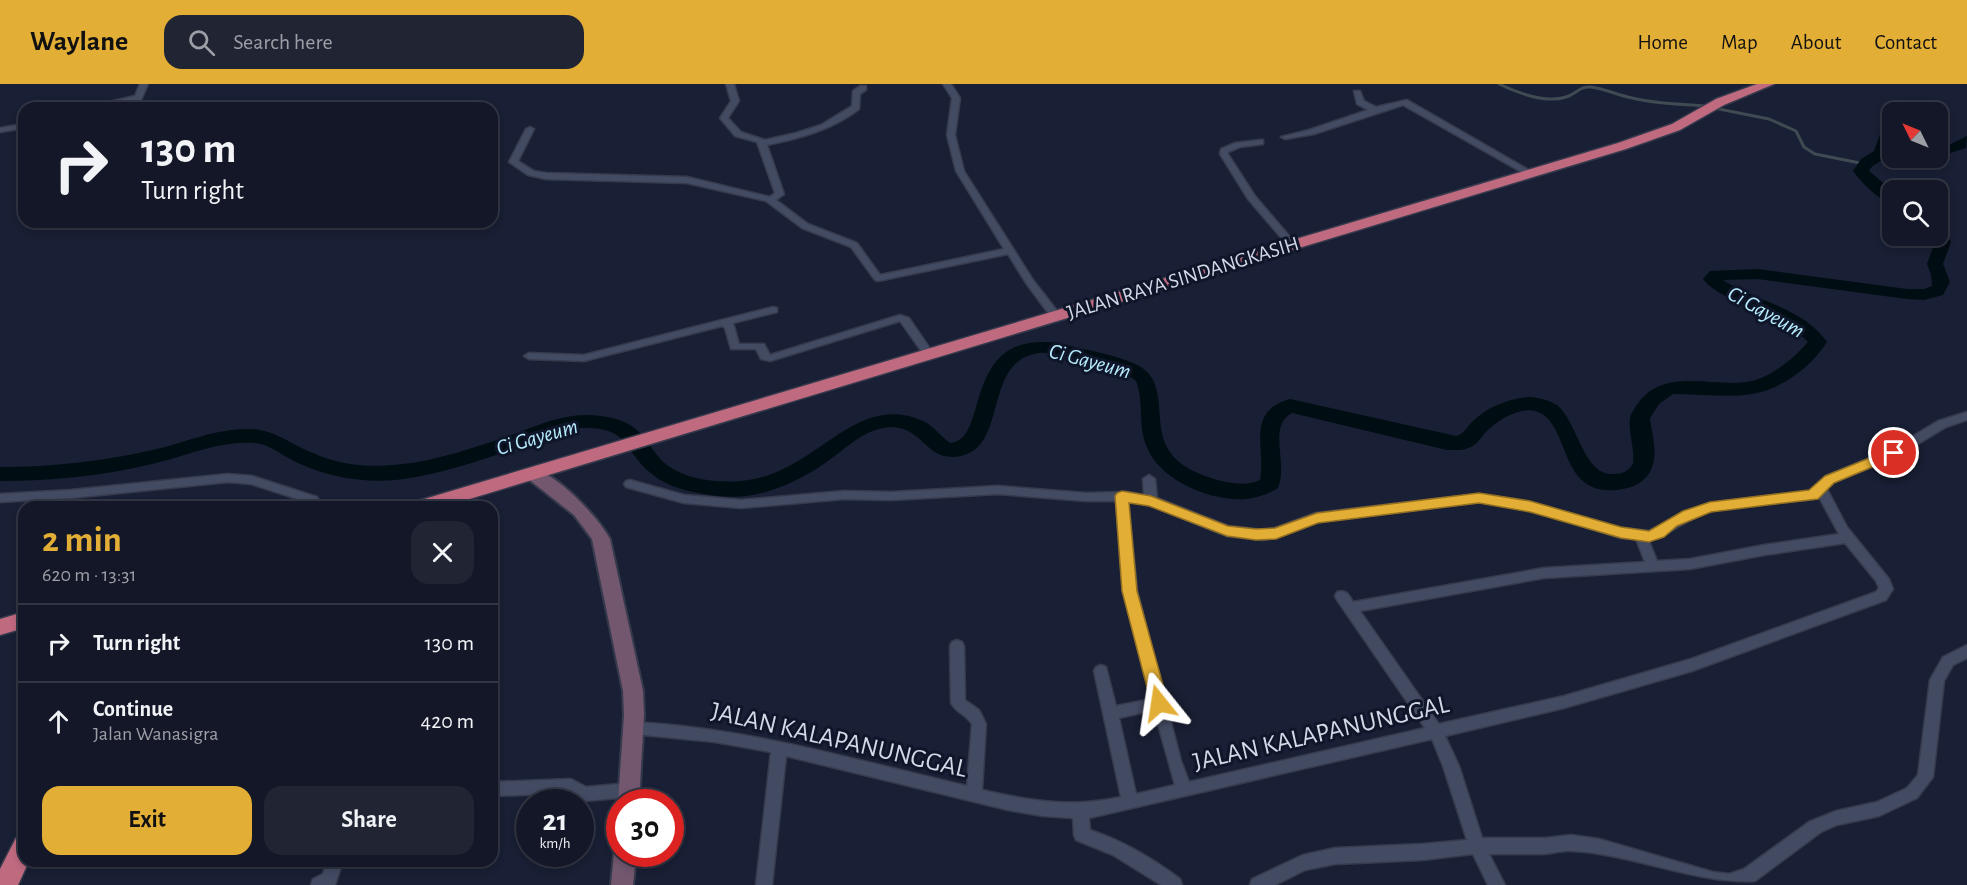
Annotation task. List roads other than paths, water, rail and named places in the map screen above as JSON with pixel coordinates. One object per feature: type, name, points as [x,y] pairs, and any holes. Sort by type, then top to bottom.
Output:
[{"type":"highway","name":"JALAN RAYA SINDANGKASIH","points":[[441,501],[1622,146],[1676,127],[1712,106],[1768,84]]},
{"type":"highway","points":[[0,627],[18,622]]},
{"type":"highway","points":[[5,885],[18,858]]},
{"type":"main road","points":[[533,474],[582,513],[591,522],[601,539],[633,691],[630,789]]},
{"type":"main road","points":[[622,885],[624,867]]},
{"type":"street","points":[[118,102],[138,98],[144,84]]},
{"type":"street","points":[[730,84],[735,101],[724,118],[738,134],[758,139],[762,143],[780,194],[771,200]]},
{"type":"street","points":[[947,84],[956,98],[951,135],[957,164],[965,183],[1056,316]]},
{"type":"street","points":[[762,143],[810,131],[847,113],[856,107],[856,93],[863,88]]},
{"type":"street","points":[[1357,93],[1360,102],[1374,110]]},
{"type":"street","points":[[1285,137],[1311,132],[1404,102],[1530,173]]},
{"type":"street","points":[[0,130],[18,127]]},
{"type":"street","points":[[530,129],[513,162],[536,174],[687,180],[771,200],[805,226],[854,245],[879,278],[1010,251]]},
{"type":"street","points":[[1260,142],[1238,145],[1224,151],[1251,197],[1293,246]]},
{"type":"street","points":[[529,356],[584,358],[681,331],[773,310]]},
{"type":"street","points":[[726,322],[730,326],[735,347],[760,345],[765,357],[770,358],[900,318],[905,320],[928,353]]},
{"type":"street","points":[[630,484],[684,499],[732,504],[844,495],[891,496],[998,490],[1122,496],[1151,501],[1227,531],[1269,535],[1317,518],[1479,498],[1530,506],[1642,538],[1654,536],[1672,523],[1710,507],[1823,493],[1830,479],[1894,453],[1942,424],[1967,416]]},
{"type":"street","points":[[0,498],[71,494],[228,478],[252,480],[313,500]]},
{"type":"street","points":[[1149,479],[1151,501]]},
{"type":"street","name":"JALAN KALAPANUNGGAL","points":[[633,728],[714,734],[1024,806],[1081,824],[1130,802],[1564,702],[1692,665],[1881,596],[1886,590],[1882,579],[1847,538],[1823,493]]},
{"type":"street","points":[[1122,496],[1130,591],[1174,761],[1184,789]]},
{"type":"street","points":[[1642,538],[1653,566]]},
{"type":"street","points":[[1497,885],[1476,846],[1451,766],[1436,732],[1346,602],[1544,573],[1690,564],[1847,538]]},
{"type":"street","points":[[957,646],[958,703],[978,718],[979,724],[974,795]]},
{"type":"street","points":[[1258,885],[1303,863],[1335,856],[1422,852],[1476,846],[1584,844],[1713,880],[1739,880],[1815,827],[1836,818],[1879,809],[1912,793],[1925,777],[1937,680],[1948,661],[1967,651]]},
{"type":"street","points":[[1101,671],[1130,802]]},
{"type":"street","points":[[1110,713],[1159,703]]},
{"type":"street","points":[[764,885],[779,748]]},
{"type":"street","points":[[498,789],[572,786],[584,794],[606,795]]},
{"type":"street","points":[[1081,824],[1174,885]]},
{"type":"street","points":[[319,885],[329,879],[333,867]]},
{"type":"waterway","points":[[1499,84],[1523,94],[1549,99],[1566,97],[1591,87],[1650,102],[1706,106]]},
{"type":"waterway","points":[[1714,108],[1769,119],[1796,131],[1804,147],[1815,154],[1865,164]]},
{"type":"waterway","name":"Ci Gayeum","points":[[1948,149],[1961,145],[1967,140]]},
{"type":"waterway","name":"Ci Gayeum","points":[[1882,150],[1877,157],[1866,162],[1861,171],[1882,191]]},
{"type":"waterway","name":"Ci Gayeum","points":[[0,474],[60,472],[120,464],[237,436],[267,438],[304,458],[340,470],[377,474],[403,472],[460,459],[564,423],[600,422],[626,431],[656,467],[672,477],[707,487],[739,489],[755,487],[784,477],[812,462],[859,429],[882,421],[901,421],[913,424],[924,430],[939,445],[949,450],[965,447],[979,431],[994,379],[1001,367],[1024,351],[1046,347],[1094,357],[1137,372],[1148,386],[1150,420],[1156,447],[1162,457],[1179,473],[1225,489],[1247,491],[1270,484],[1272,474],[1270,429],[1279,411],[1290,406],[1447,443],[1461,443],[1493,416],[1514,407],[1536,404],[1550,409],[1560,420],[1582,465],[1591,477],[1605,483],[1624,481],[1634,477],[1643,464],[1644,447],[1640,418],[1648,404],[1657,396],[1671,388],[1751,388],[1778,377],[1800,363],[1818,342],[1787,318],[1718,285],[1712,279],[1716,275],[1758,274],[1907,294],[1932,293],[1941,287],[1940,274],[1935,264],[1942,246]]}]
